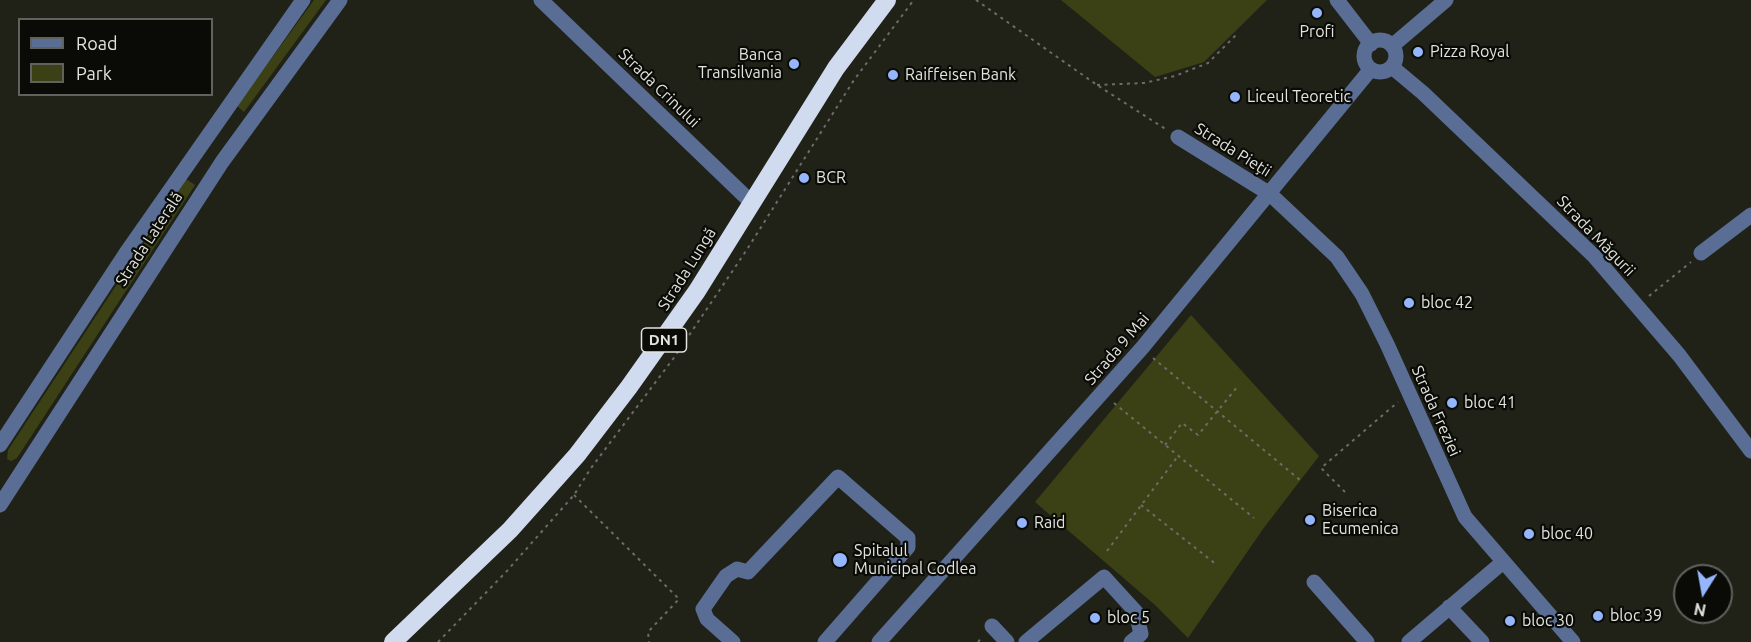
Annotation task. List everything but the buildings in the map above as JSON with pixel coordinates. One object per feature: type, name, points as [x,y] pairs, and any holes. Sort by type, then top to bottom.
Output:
[{"type":"highway","name":"Strada Lungă","points":[[393,642],[510,530],[577,455],[668,335],[836,69],[887,0]]},
{"type":"street","name":"Strada Laterală","points":[[0,446],[200,145],[303,0]]},
{"type":"street","name":"Strada Laterală","points":[[0,506],[222,162],[340,0]]},
{"type":"street","name":"Strada Crinului","points":[[541,0],[752,203]]},
{"type":"street","points":[[1337,0],[1371,44]]},
{"type":"street","points":[[1392,46],[1446,0]]},
{"type":"street","points":[[1379,40],[1392,46],[1396,58],[1392,67],[1384,71],[1371,69],[1365,56],[1371,44],[1379,40]]},
{"type":"street","name":"Strada Măgurii","points":[[1392,67],[1431,100],[1574,236],[1638,306],[1751,451]]},
{"type":"street","name":"Strada 9 Mai","points":[[879,642],[1142,348],[1371,69]]},
{"type":"street","name":"Strada Pieții","points":[[1178,137],[1270,194]]},
{"type":"street","points":[[200,145],[222,162]]},
{"type":"street","name":"Strada Freziei","points":[[1270,194],[1316,236],[1350,274],[1387,344],[1465,517],[1574,642]]},
{"type":"street","points":[[1701,254],[1751,215]]},
{"type":"street","points":[[733,642],[707,619],[703,609],[726,576],[737,569],[748,572],[838,477],[908,538],[908,547],[825,642]]},
{"type":"street","points":[[1409,642],[1503,562]]},
{"type":"street","points":[[1026,642],[1104,577],[1136,612],[1140,639]]},
{"type":"street","points":[[1314,582],[1367,642]]},
{"type":"street","points":[[1449,607],[1482,642]]},
{"type":"street","points":[[992,626],[1007,642]]},
{"type":"path","points":[[976,0],[1097,86],[1178,137]]},
{"type":"path","points":[[1097,86],[1144,83],[1175,76],[1208,63],[1236,35]]},
{"type":"path","points":[[1638,306],[1701,254]]},
{"type":"path","points":[[1142,348],[1300,480]]},
{"type":"path","points":[[1165,445],[1182,423],[1198,435],[1238,386]]},
{"type":"path","points":[[1103,393],[1254,518]]},
{"type":"path","points":[[1345,492],[1321,468],[1409,393]]},
{"type":"path","points":[[1107,552],[1178,456]]},
{"type":"path","points":[[574,495],[679,599],[648,632],[649,642]]},
{"type":"path","points":[[1141,505],[1217,565]]},
{"type":"green space","points":[[314,0],[326,0],[244,112],[237,106]]},
{"type":"green space","points":[[1061,0],[1267,0],[1204,62],[1155,77]]},
{"type":"green space","points":[[186,179],[195,185],[17,458],[11,461],[7,459],[8,450]]},
{"type":"green space","points":[[1191,315],[1319,456],[1263,529],[1188,638],[1155,605],[1035,502]]},
{"type":"place","name":"Profi","points":[[1317,13]]},
{"type":"place","name":"Pizza Royal","points":[[1418,52]]},
{"type":"place","name":"Banca Transilvania","points":[[794,64]]},
{"type":"place","name":"Raiffeisen Bank","points":[[893,75]]},
{"type":"place","name":"Liceul Teoretic","points":[[1235,97]]},
{"type":"place","name":"BCR","points":[[804,178]]},
{"type":"place","name":"bloc 42","points":[[1409,303]]},
{"type":"place","name":"bloc 41","points":[[1452,403]]},
{"type":"place","name":"Biserica Ecumenica","points":[[1310,520]]},
{"type":"place","name":"Raid","points":[[1022,523]]},
{"type":"place","name":"bloc 40","points":[[1529,534]]},
{"type":"place","name":"Spitalul Municipal Codlea","points":[[840,560]]},
{"type":"place","name":"bloc 39","points":[[1598,616]]},
{"type":"place","name":"bloc 5","points":[[1095,618]]},
{"type":"place","name":"bloc 30","points":[[1510,621]]}]
